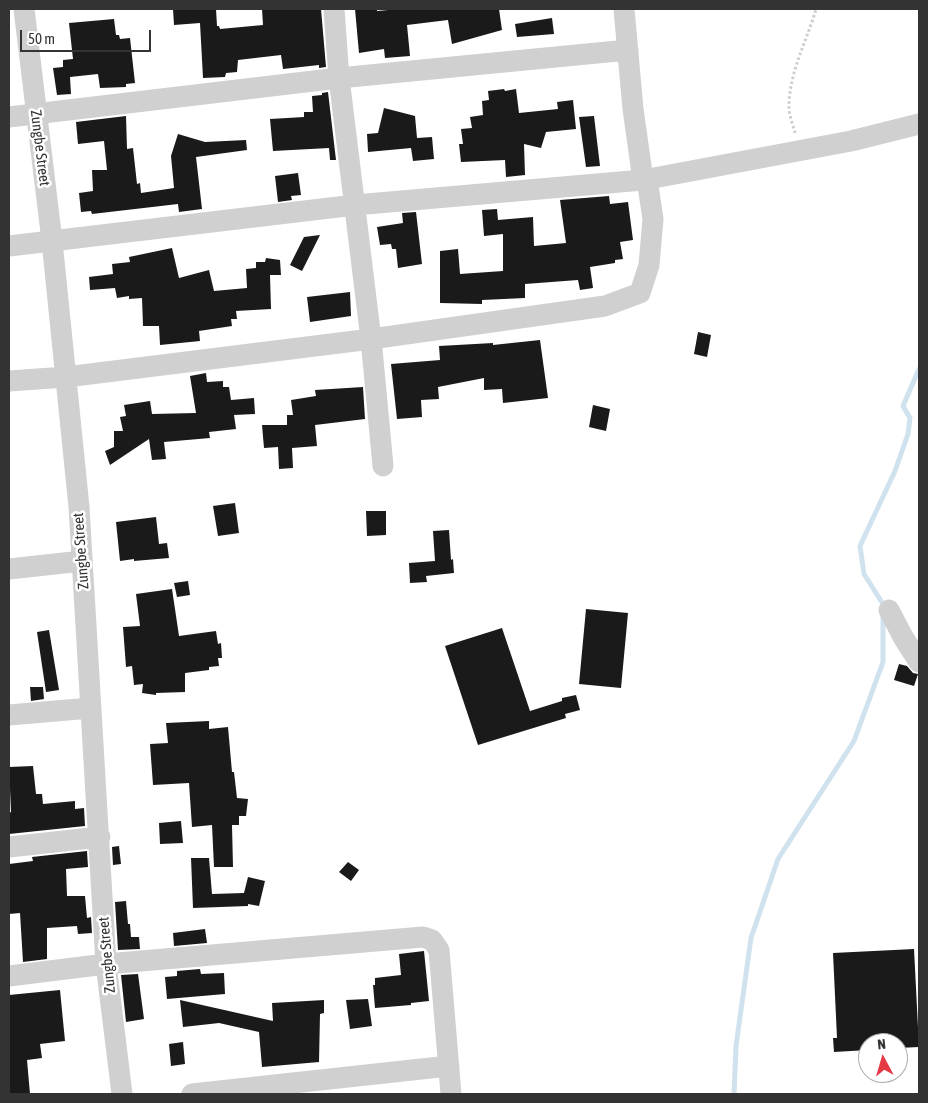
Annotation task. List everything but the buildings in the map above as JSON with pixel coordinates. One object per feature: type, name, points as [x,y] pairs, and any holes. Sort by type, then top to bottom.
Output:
[{"type":"street","name":"Zungbe Street","points":[[24,9],[52,242],[79,507],[100,837],[106,964],[122,1094]]},
{"type":"street","points":[[334,9],[339,78],[371,339],[383,466]]},
{"type":"street","points":[[9,381],[66,377],[371,339],[605,306],[640,293],[650,266],[653,219],[633,109],[624,9]]},
{"type":"street","points":[[9,118],[339,78],[628,50]]},
{"type":"street","points":[[9,246],[355,205],[645,180],[851,142],[919,124]]},
{"type":"street","points":[[9,569],[82,561]]},
{"type":"street","points":[[889,610],[919,662]]},
{"type":"street","points":[[9,715],[91,708]]},
{"type":"street","points":[[9,847],[100,837]]},
{"type":"street","points":[[9,976],[106,964],[423,937],[432,940],[439,950],[451,1094]]},
{"type":"street","points":[[192,1094],[448,1066]]},
{"type":"path","points":[[803,150],[796,134],[789,108],[794,68],[810,32],[816,9]]},
{"type":"waterway","points":[[883,607],[864,574],[860,546],[895,471],[908,434],[910,418],[903,406],[919,369]]},
{"type":"waterway","points":[[734,1094],[736,1046],[751,938],[778,859],[854,741],[883,662],[883,615]]}]
